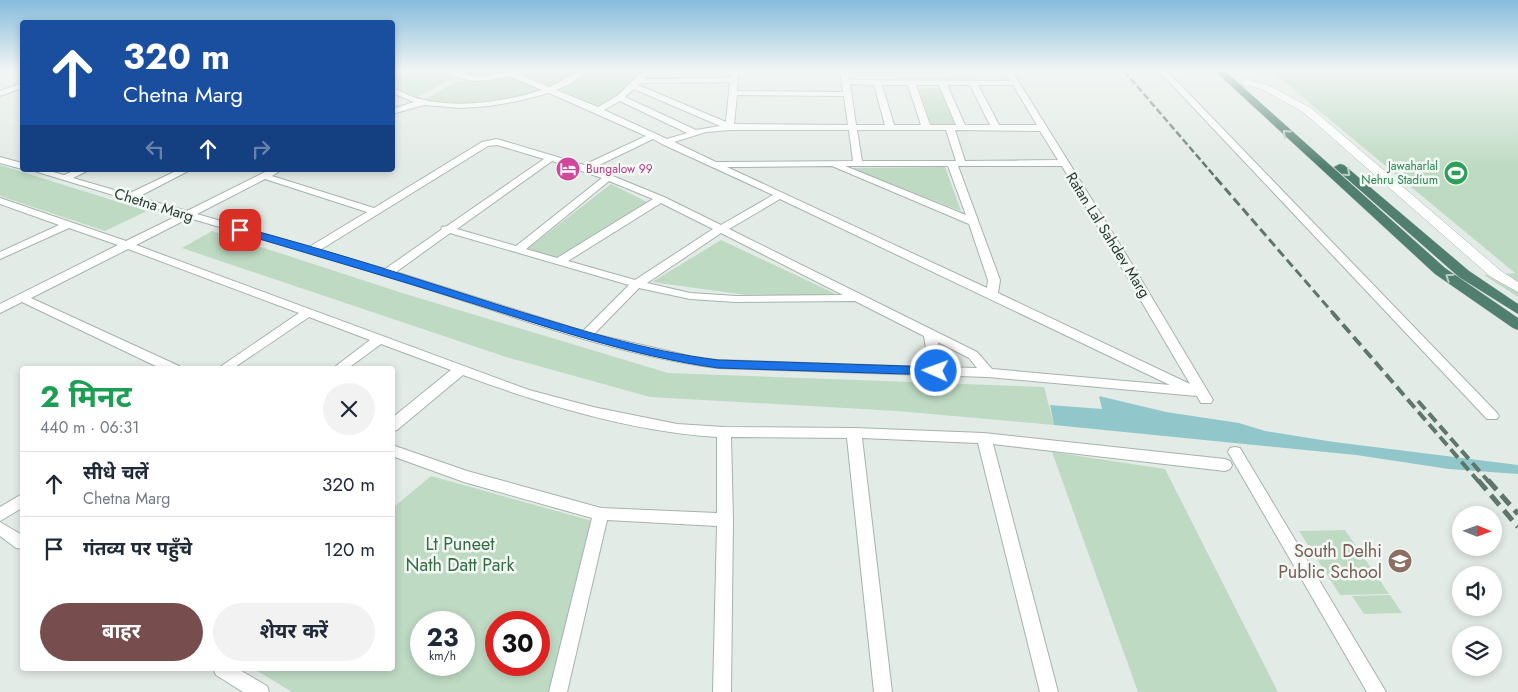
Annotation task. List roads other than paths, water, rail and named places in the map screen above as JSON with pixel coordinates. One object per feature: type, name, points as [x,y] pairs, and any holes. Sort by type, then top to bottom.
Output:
[{"type":"highway","points":[[1255,103],[1440,271],[1518,324]]},
{"type":"highway","points":[[1271,103],[1390,211],[1479,286],[1518,310]]},
{"type":"street","points":[[396,111],[422,103]]},
{"type":"street","points":[[441,103],[460,105],[494,103]]},
{"type":"street","points":[[582,103],[992,294],[1199,395]]},
{"type":"street","points":[[598,110],[610,103]]},
{"type":"street","points":[[631,103],[695,133]]},
{"type":"street","points":[[675,103],[730,127]]},
{"type":"street","points":[[730,127],[733,103]]},
{"type":"street","points":[[848,103],[858,163]]},
{"type":"street","points":[[883,103],[890,127]]},
{"type":"street","points":[[918,103],[926,128]]},
{"type":"street","points":[[951,103],[962,128]]},
{"type":"street","points":[[984,103],[996,128]]},
{"type":"street","name":"Ratan Lal Sahdev Marg","points":[[1027,103],[1042,128],[1047,144],[1063,163],[1126,261],[1199,395]]},
{"type":"street","points":[[1194,103],[1492,416]]},
{"type":"street","points":[[1294,103],[1307,110],[1496,274],[1518,288]]},
{"type":"street","points":[[665,142],[695,133],[730,127],[1042,128]]},
{"type":"street","points":[[950,128],[956,163],[973,222],[994,280],[992,294]]},
{"type":"street","points":[[585,168],[652,136]]},
{"type":"street","points":[[310,251],[485,144],[497,142],[549,159],[585,168],[661,199],[855,298],[973,355],[988,373]]},
{"type":"street","points":[[387,273],[446,229],[549,159]]},
{"type":"street","points":[[0,160],[20,165]]},
{"type":"street","points":[[829,163],[973,222]]},
{"type":"street","points":[[712,164],[1063,163]]},
{"type":"street","name":"Chetna Marg","points":[[43,172],[387,273],[585,336],[694,361],[718,364],[988,373],[1199,395]]},
{"type":"street","points":[[65,178],[79,172]]},
{"type":"street","points":[[130,197],[181,172]]},
{"type":"street","points":[[0,310],[272,172]]},
{"type":"street","points":[[264,176],[374,211]]},
{"type":"street","points":[[517,250],[609,177]]},
{"type":"street","points":[[585,336],[637,284],[721,229],[780,195]]},
{"type":"street","points":[[558,262],[661,199]]},
{"type":"street","points":[[0,201],[127,245],[307,313],[335,328],[378,340],[525,394],[593,412],[677,429],[724,432],[854,433],[984,438],[1230,459],[1378,692]]},
{"type":"street","points":[[0,209],[11,204]]},
{"type":"street","points":[[0,256],[68,225]]},
{"type":"street","points":[[446,229],[637,284],[690,296],[736,299],[855,298]]},
{"type":"street","points":[[22,298],[168,366]]},
{"type":"street","points":[[228,366],[307,313]]},
{"type":"street","points":[[930,334],[936,371]]},
{"type":"street","points":[[342,366],[378,340]]},
{"type":"street","points":[[395,424],[460,370]]},
{"type":"street","points":[[722,692],[725,520],[724,432]]},
{"type":"street","points":[[854,433],[883,692]]},
{"type":"street","points":[[984,438],[1049,692]]},
{"type":"street","points":[[395,451],[464,476],[601,514],[725,520]]},
{"type":"street","points":[[0,515],[20,501]]},
{"type":"street","points":[[558,692],[601,514]]},
{"type":"street","points":[[0,528],[20,542]]},
{"type":"street","points":[[225,671],[260,692]]},
{"type":"water","points":[[1099,396],[1166,412],[1239,423],[1265,431],[1334,442],[1518,465],[1518,474],[1449,469],[1356,455],[1054,425],[1050,405],[1102,409]]},
{"type":"railway","points":[[1152,103],[1217,179]]},
{"type":"railway","points":[[1216,178],[1333,313]]},
{"type":"railway","points":[[1332,312],[1479,482]]},
{"type":"railway","points":[[1418,401],[1489,482]]},
{"type":"railway","points":[[1478,480],[1518,527]]},
{"type":"railway","points":[[1488,480],[1518,514]]},
{"type":"place","name":"Bungalow 99","points":[[568,169]]},
{"type":"place","name":"Jawaharlal Nehru Stadium","points":[[1456,173]]},
{"type":"place","name":"South Delhi Public School","points":[[1400,561]]},
{"type":"park label","name":"Lt Puneet Nath Datt Park","points":[[460,554]]}]
